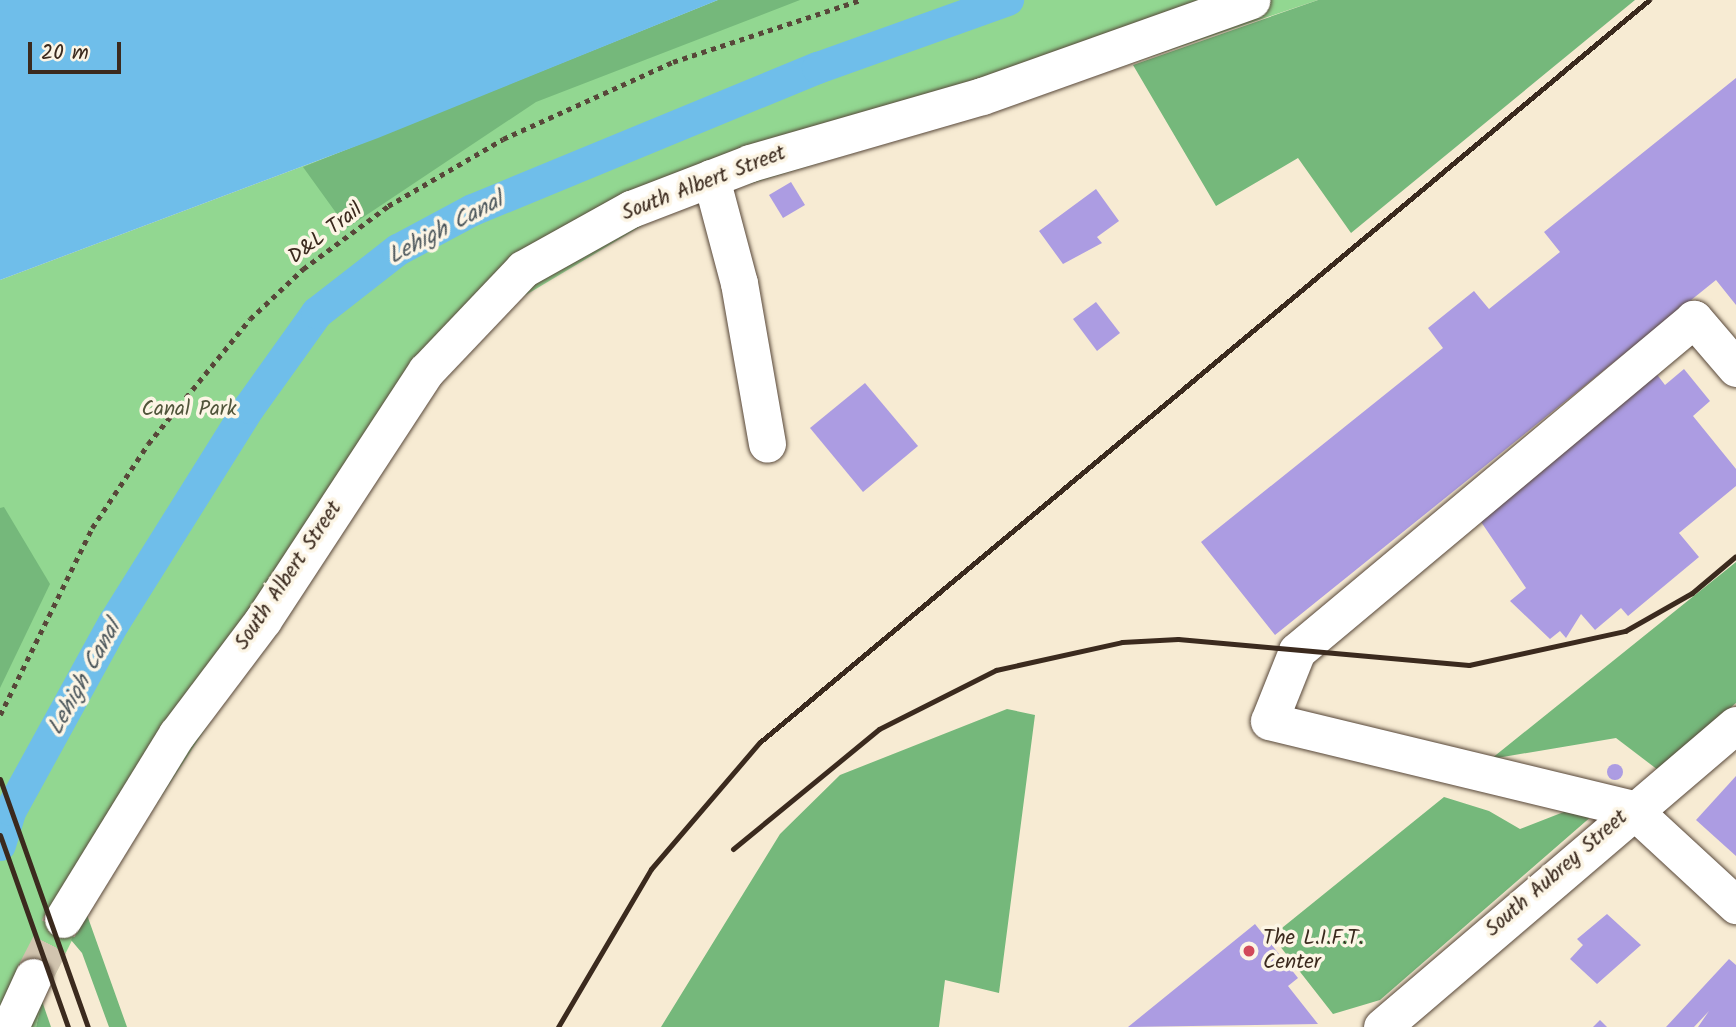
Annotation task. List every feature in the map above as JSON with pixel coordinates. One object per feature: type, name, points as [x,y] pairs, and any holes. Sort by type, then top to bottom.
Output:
[{"type":"street","name":"South Albert Street","points":[[64,919],[177,734],[262,620],[426,371],[523,270],[631,209],[711,178],[982,96],[1251,0]]},
{"type":"street","points":[[711,178],[739,284],[767,444]]},
{"type":"street","points":[[1736,368],[1694,319],[1297,651],[1269,720],[1632,809],[1736,905]]},
{"type":"street","name":"South Aubrey Street","points":[[1382,1027],[1632,809],[1736,725]]},
{"type":"street","points":[[10,1027],[33,977]]},
{"type":"path","name":"D&L Trail","points":[[0,715],[92,528],[148,444],[250,319],[338,243],[503,139],[673,62],[860,0]]},
{"type":"green space","name":"Canal Park","points":[[718,0],[1318,0],[979,115],[673,207],[509,305],[428,387],[86,912],[42,1001],[36,1027],[0,1027],[0,280],[378,138]]},
{"type":"green space","points":[[718,0],[800,0],[536,102],[347,228],[303,167]]},
{"type":"green space","points":[[1318,0],[1635,0],[1351,233],[1298,158],[1216,206],[1133,65]]},
{"type":"green space","points":[[4,507],[50,584],[0,688],[0,508]]},
{"type":"green space","points":[[1736,562],[1736,703],[1658,770],[1616,738],[1491,759]]},
{"type":"green space","points":[[1007,709],[1035,715],[999,993],[945,980],[939,1027],[661,1027],[780,834],[840,775]]},
{"type":"green space","points":[[1444,797],[1489,811],[1520,829],[1579,806],[1593,815],[1380,1000],[1333,1014],[1272,936]]},
{"type":"green space","points":[[86,912],[127,1027],[109,1027],[82,953],[71,940]]},
{"type":"green space","points":[[42,1001],[51,1027],[36,1027]]},
{"type":"water","points":[[0,0],[718,0],[378,138],[0,280]]},
{"type":"building","points":[[1736,78],[1736,305],[1716,280],[1275,635],[1201,542],[1443,348],[1428,328],[1474,291],[1489,309],[1560,252],[1544,232]]},
{"type":"building","points":[[791,182],[805,205],[783,218],[769,195]]},
{"type":"building","points":[[1096,189],[1119,221],[1097,237],[1102,243],[1063,264],[1039,231]]},
{"type":"building","points":[[1096,302],[1120,333],[1097,351],[1073,319]]},
{"type":"building","points":[[1652,368],[1665,385],[1684,369],[1710,401],[1693,416],[1736,469],[1736,486],[1679,533],[1699,557],[1628,616],[1621,608],[1595,630],[1581,614],[1566,638],[1560,631],[1550,639],[1510,601],[1526,588],[1475,513]]},
{"type":"building","points":[[865,383],[918,446],[863,492],[810,428]]},
{"type":"building","points":[[1615,764],[1621,766],[1621,778],[1615,780],[1609,778],[1607,772],[1609,766]]},
{"type":"building","points":[[1736,776],[1736,856],[1696,820]]},
{"type":"building","points":[[1607,914],[1641,945],[1597,984],[1570,959],[1583,945],[1577,939]]},
{"type":"building","name":"The L.I.F.T. Center","points":[[1255,924],[1298,978],[1288,986],[1318,1024],[1128,1027]]},
{"type":"building","points":[[1729,959],[1736,965],[1736,1027],[1698,1027],[1709,1011],[1694,1027],[1666,1027]]},
{"type":"building","points":[[1600,1020],[1607,1027],[1593,1027]]},
{"type":"waterway","name":"Lehigh Canal","points":[[0,845],[11,810],[114,623],[249,408],[317,313],[398,250],[473,210],[818,68],[1008,0]]},
{"type":"tunnel","points":[[33,977],[63,919]]},
{"type":"railway","points":[[558,1027],[651,869],[760,742],[1649,0]]},
{"type":"railway","points":[[733,849],[879,729],[996,670],[1122,642],[1178,639],[1469,665],[1625,631],[1692,593],[1736,556]]},
{"type":"railway","points":[[0,779],[88,1027]]},
{"type":"railway","points":[[0,835],[68,1027]]},
{"type":"place","name":"The L.I.F.T. Center","points":[[1249,951]]}]
